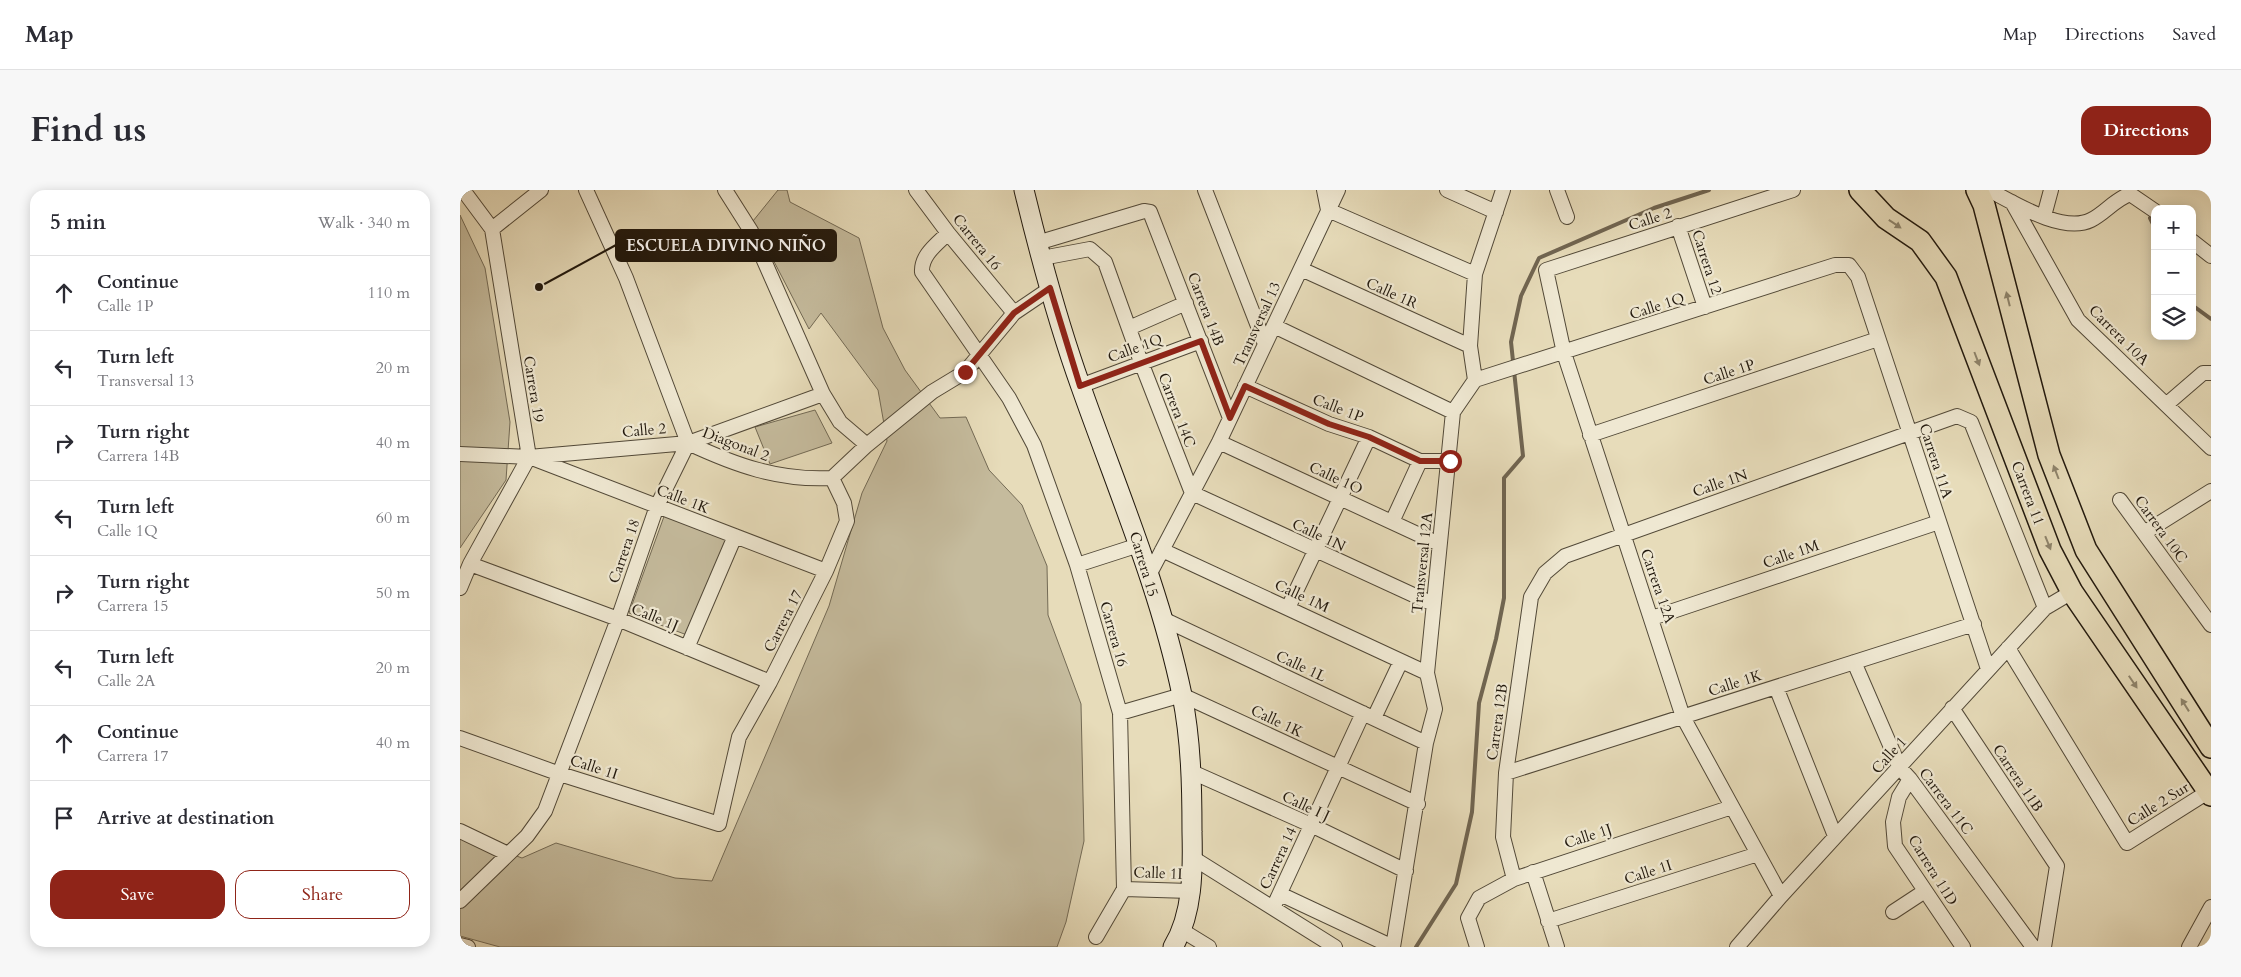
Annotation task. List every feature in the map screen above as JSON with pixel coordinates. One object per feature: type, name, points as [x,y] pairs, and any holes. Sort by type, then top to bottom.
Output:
[{"type":"main road","name":"Carrera 15","points":[[1024,190],[1039,251],[1080,386],[1140,545],[1182,695],[1192,772],[1193,858],[1190,891],[1182,931],[1173,947]]},
{"type":"main road","name":"Carrera 11","points":[[1860,190],[1886,218],[1920,241],[1946,277],[2050,550],[2072,592],[2210,792]]},
{"type":"main road","points":[[1977,190],[1984,205],[2049,455],[2086,550],[2211,747]]},
{"type":"street","name":"Carrera 19","points":[[463,190],[492,229],[529,457]]},
{"type":"street","points":[[492,229],[541,190]]},
{"type":"street","points":[[586,190],[626,278],[688,443]]},
{"type":"street","points":[[725,190],[751,231],[823,394],[840,422],[867,445]]},
{"type":"street","name":"Carrera 16","points":[[916,190],[948,233],[1014,313]]},
{"type":"street","points":[[1205,190],[1265,344]]},
{"type":"street","points":[[1324,190],[1328,210],[1475,274]]},
{"type":"street","name":"Transversal 13","points":[[1148,577],[1219,442],[1338,190]]},
{"type":"street","points":[[1446,190],[1496,212]]},
{"type":"street","points":[[1274,326],[1453,412],[1475,380],[1470,346],[1475,274],[1503,190]]},
{"type":"street","points":[[1556,190],[1567,217]]},
{"type":"street","name":"Calle 2","points":[[1546,270],[1793,190]]},
{"type":"street","points":[[1989,190],[2063,223],[2078,224],[2092,220],[2119,198],[2130,194],[2151,208]]},
{"type":"street","points":[[2044,216],[2051,190]]},
{"type":"street","name":"Carrera 10A","points":[[2008,197],[2078,320],[2211,448]]},
{"type":"street","name":"Carrera 14B","points":[[1039,251],[1144,211],[1150,212],[1230,418]]},
{"type":"street","name":"Carrera 12","points":[[1678,226],[1705,307]]},
{"type":"street","name":"Carrera 16","points":[[948,233],[925,256],[922,272],[1009,398],[1034,445],[1077,565],[1120,713],[1124,889]]},
{"type":"street","points":[[2196,244],[2211,256]]},
{"type":"street","name":"Carrera 14C","points":[[1039,251],[1090,249],[1105,262],[1141,362],[1192,493]]},
{"type":"street","name":"Calle 1Q","points":[[1475,380],[1532,364],[1835,266],[1849,265]]},
{"type":"street","name":"Carrera 11A","points":[[1849,265],[1858,277],[1988,669]]},
{"type":"street","name":"Calle 1R","points":[[1300,269],[1470,346]]},
{"type":"street","name":"Carrera 12A","points":[[1546,270],[1564,353],[1683,717],[1781,896]]},
{"type":"street","points":[[832,478],[867,445],[932,392],[965,372],[1014,313],[1050,288]]},
{"type":"street","points":[[1129,328],[1186,303]]},
{"type":"street","name":"Calle 1P","points":[[1590,435],[1878,339]]},
{"type":"street","name":"Calle 1Q","points":[[1080,386],[1201,341]]},
{"type":"street","points":[[2167,404],[2203,373],[2211,373]]},
{"type":"street","name":"Calle 1P","points":[[1245,386],[1329,424],[1369,437],[1420,461],[1450,461]]},
{"type":"street","name":"Calle 2","points":[[460,454],[529,457],[688,443],[823,394]]},
{"type":"street","name":"Transversal 12A","points":[[1393,947],[1418,804],[1426,743],[1435,709],[1427,673],[1439,544],[1450,461],[1453,412]]},
{"type":"street","name":"Calle 1N","points":[[1545,573],[1565,556],[1957,416],[1971,422],[2045,608]]},
{"type":"street","points":[[1288,608],[1369,437]]},
{"type":"street","name":"Calle 1O","points":[[1219,442],[1439,544]]},
{"type":"street","name":"Diagonal 2","points":[[688,443],[724,460],[764,473],[806,480],[832,478]]},
{"type":"street","name":"Carrera 18","points":[[460,901],[527,836],[545,811],[618,619],[657,506],[688,443]]},
{"type":"street","points":[[460,588],[470,564],[529,457]]},
{"type":"street","name":"Calle 1K","points":[[529,457],[826,570]]},
{"type":"street","points":[[1392,522],[1420,461]]},
{"type":"street","name":"Carrera 17","points":[[719,824],[739,737],[770,682],[826,570],[847,521],[844,503],[832,478]]},
{"type":"street","points":[[2144,533],[2211,491]]},
{"type":"street","name":"Calle 1N","points":[[1192,493],[1315,552],[1434,604]]},
{"type":"street","name":"Carrera 10C","points":[[2120,500],[2211,625]]},
{"type":"street","name":"Calle 1M","points":[[1652,618],[1940,522]]},
{"type":"street","points":[[688,648],[736,536]]},
{"type":"street","points":[[1077,565],[1140,545]]},
{"type":"street","name":"Calle 1M","points":[[1162,550],[1427,673]]},
{"type":"street","name":"Calle 1J","points":[[470,564],[618,619],[770,682]]},
{"type":"street","name":"Carrera 12B","points":[[1514,879],[1503,837],[1506,773],[1531,597],[1545,573]]},
{"type":"street","name":"Calle 1","points":[[1737,947],[1835,836],[1900,768],[1952,708],[2045,608],[2072,592]]},
{"type":"street","name":"Calle 1L","points":[[1161,618],[1426,743]]},
{"type":"street","name":"Calle 1K","points":[[1506,773],[1974,624]]},
{"type":"street","name":"Calle 2 Sur","points":[[2008,648],[2126,843],[2210,792]]},
{"type":"street","name":"Carrera 14","points":[[1273,908],[1338,767],[1401,661]]},
{"type":"street","name":"Carrera 11C","points":[[1854,662],[1900,768],[2033,947]]},
{"type":"street","points":[[1776,687],[1835,836]]},
{"type":"street","points":[[1120,713],[1182,695]]},
{"type":"street","name":"Calle 1K","points":[[1182,695],[1418,804]]},
{"type":"street","name":"Carrera 11B","points":[[1952,708],[2057,866],[2044,947]]},
{"type":"street","name":"Calle 1I","points":[[460,738],[560,774],[719,824]]},
{"type":"street","name":"Calle I J","points":[[1192,772],[1311,825],[1406,872]]},
{"type":"street","name":"Carrera 11D","points":[[1910,779],[1900,797],[1893,822],[1895,846],[1963,947]]},
{"type":"street","name":"Calle 1J","points":[[1477,947],[1468,918],[1479,898],[1514,879],[1533,872],[1732,807]]},
{"type":"street","points":[[460,831],[508,854]]},
{"type":"street","name":"Calle 1I","points":[[1548,921],[1758,854]]},
{"type":"street","name":"Calle 1I","points":[[1193,858],[1335,947]]},
{"type":"street","points":[[1533,872],[1557,947]]},
{"type":"street","points":[[1096,938],[1124,889]]},
{"type":"street","name":"Calle 1I","points":[[1124,889],[1190,891]]},
{"type":"street","points":[[1893,912],[1925,891]]},
{"type":"street","points":[[1280,894],[1393,947]]},
{"type":"street","points":[[2189,947],[2211,907]]},
{"type":"street","points":[[1182,931],[1209,947]]},
{"type":"street","points":[[460,945],[468,947]]},
{"type":"shaded area","points":[[778,190],[787,190],[790,202],[859,238],[883,328],[905,370],[940,418],[966,417],[989,470],[1022,505],[1047,566],[1048,615],[1081,704],[1084,841],[1066,922],[1057,947],[500,947],[460,936],[460,835],[522,858],[556,843],[675,878],[712,881],[829,606],[862,493],[887,441],[878,390],[821,313],[809,329],[753,221]]},
{"type":"shaded area","points":[[460,215],[485,268],[510,422],[506,480],[460,548]]},
{"type":"shaded area","points":[[815,410],[832,443],[770,464],[755,427]]},
{"type":"shaded area","points":[[666,511],[728,538],[687,635],[629,613]]},
{"type":"waterway","points":[[1416,947],[1456,884],[1472,812],[1479,703],[1496,639],[1504,598],[1504,478],[1523,456],[1511,342],[1521,296],[1539,258],[1654,208],[1709,190]]},
{"type":"waterway","points":[[2196,308],[2211,319]]},
{"type":"place","name":"ESCUELA DIVINO NIÑO","points":[[539,287]]},
{"type":"route","points":[[965,372],[1014,313],[1050,288],[1080,386],[1201,341],[1230,418],[1245,386],[1329,424],[1369,437],[1420,461],[1450,461]]}]
